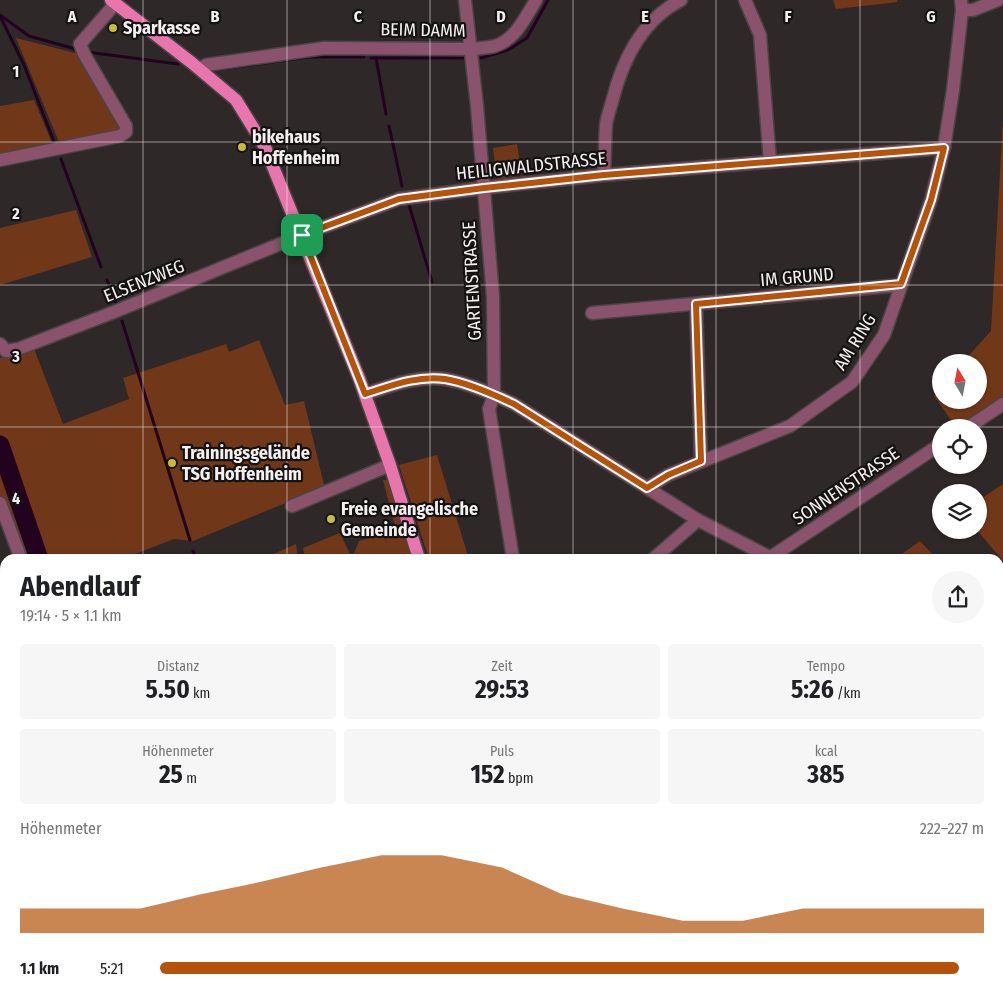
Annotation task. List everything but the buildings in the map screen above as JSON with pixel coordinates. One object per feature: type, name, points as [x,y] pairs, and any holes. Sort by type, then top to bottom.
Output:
[{"type":"main road","points":[[113,2],[200,69],[236,100],[265,147],[365,394],[401,496],[418,554]]},
{"type":"street","name":"GARTENSTRASSE","points":[[465,0],[472,49],[493,297],[494,395],[489,409],[512,554]]},
{"type":"street","name":"BEIM DAMM","points":[[200,69],[206,66],[324,48],[472,49],[494,46],[509,40],[519,28],[536,0]]},
{"type":"street","points":[[745,0],[760,35],[770,162]]},
{"type":"street","name":"AM RING","points":[[647,488],[668,475],[790,426],[852,382],[884,335],[931,200],[944,148],[961,5],[973,10],[998,0]]},
{"type":"street","points":[[604,175],[606,123],[618,80],[635,42],[653,21],[676,1]]},
{"type":"street","points":[[0,160],[120,136],[126,132],[126,126],[82,49],[113,2]]},
{"type":"street","name":"HEILIGWALDSTRASSE","points":[[302,235],[399,199],[604,175],[944,148]]},
{"type":"street","name":"ELSENZWEG","points":[[0,344],[6,350],[18,349],[302,235]]},
{"type":"street","name":"IM GRUND","points":[[592,312],[901,284]]},
{"type":"street","points":[[696,304],[701,461]]},
{"type":"street","points":[[365,394],[405,382],[431,378],[445,379],[494,395],[514,404],[698,520],[764,554]]},
{"type":"street","points":[[980,419],[1003,404]]},
{"type":"street","name":"SONNENSTRASSE","points":[[778,554],[932,450]]},
{"type":"street","points":[[292,506],[390,465]]},
{"type":"street","points":[[0,503],[19,554]]},
{"type":"street","points":[[659,554],[698,520]]},
{"type":"shaded area","points":[[833,0],[897,0],[898,2],[836,9]]},
{"type":"shaded area","points":[[16,38],[79,54],[120,130],[59,142]]},
{"type":"shaded area","points":[[34,100],[52,143],[0,154],[0,106]]},
{"type":"shaded area","points":[[1003,119],[1003,409],[981,419],[950,419],[943,409],[988,409],[988,354],[970,354],[991,331]]},
{"type":"shaded area","points":[[517,144],[522,175],[497,179],[493,148]]},
{"type":"shaded area","points":[[76,210],[92,257],[0,285],[0,228]]},
{"type":"shaded area","name":"Trainingsgelände TSG Hoffenheim","points":[[259,340],[285,405],[304,401],[324,485],[317,490],[193,541],[174,539],[135,554],[15,554],[0,516],[0,358],[33,346],[63,424],[129,399],[123,378],[226,344],[229,352]]},
{"type":"shaded area","points":[[437,455],[467,554],[427,554],[399,465]]},
{"type":"shaded area","points":[[383,480],[388,480],[391,484],[405,527],[396,530]]},
{"type":"shaded area","points":[[1003,484],[1003,554],[997,554],[985,539],[987,539],[987,495]]},
{"type":"shaded area","points":[[404,529],[412,554],[354,554],[359,541],[384,534],[387,545],[385,534]]},
{"type":"shaded area","points":[[340,533],[350,554],[304,554],[303,548]]},
{"type":"shaded area","points":[[920,541],[932,554],[902,554]]},
{"type":"shaded area","points":[[296,544],[297,554],[273,554]]},
{"type":"waterway","points":[[481,58],[508,50],[527,38],[548,0]]},
{"type":"waterway","points":[[0,15],[29,36],[79,50]]},
{"type":"waterway","points":[[0,16],[24,65],[55,144]]},
{"type":"waterway","points":[[87,52],[178,64]]},
{"type":"waterway","points":[[220,69],[309,57],[364,57]]},
{"type":"waterway","points":[[371,58],[464,58]]},
{"type":"waterway","points":[[376,58],[386,114]]},
{"type":"waterway","points":[[389,126],[402,186]]},
{"type":"waterway","points":[[61,159],[101,267]]},
{"type":"waterway","points":[[409,205],[432,282]]},
{"type":"waterway","points":[[107,280],[116,303]]},
{"type":"waterway","points":[[122,321],[190,540]]},
{"type":"waterway","points":[[0,445],[37,554]]},
{"type":"place","name":"Sparkasse","points":[[113,28]]},
{"type":"place","name":"bikehaus Hoffenheim","points":[[242,147]]},
{"type":"place","name":"Trainingsgelände TSG Hoffenheim","points":[[172,463]]},
{"type":"place","name":"Freie evangelische Gemeinde","points":[[331,519]]},
{"type":"route","points":[[944,148],[931,200],[901,284],[696,304],[701,461],[668,475],[647,488],[514,404],[494,395],[445,379],[431,378],[405,382],[365,394],[302,235],[399,199],[484,188],[678,168],[944,148]]}]
